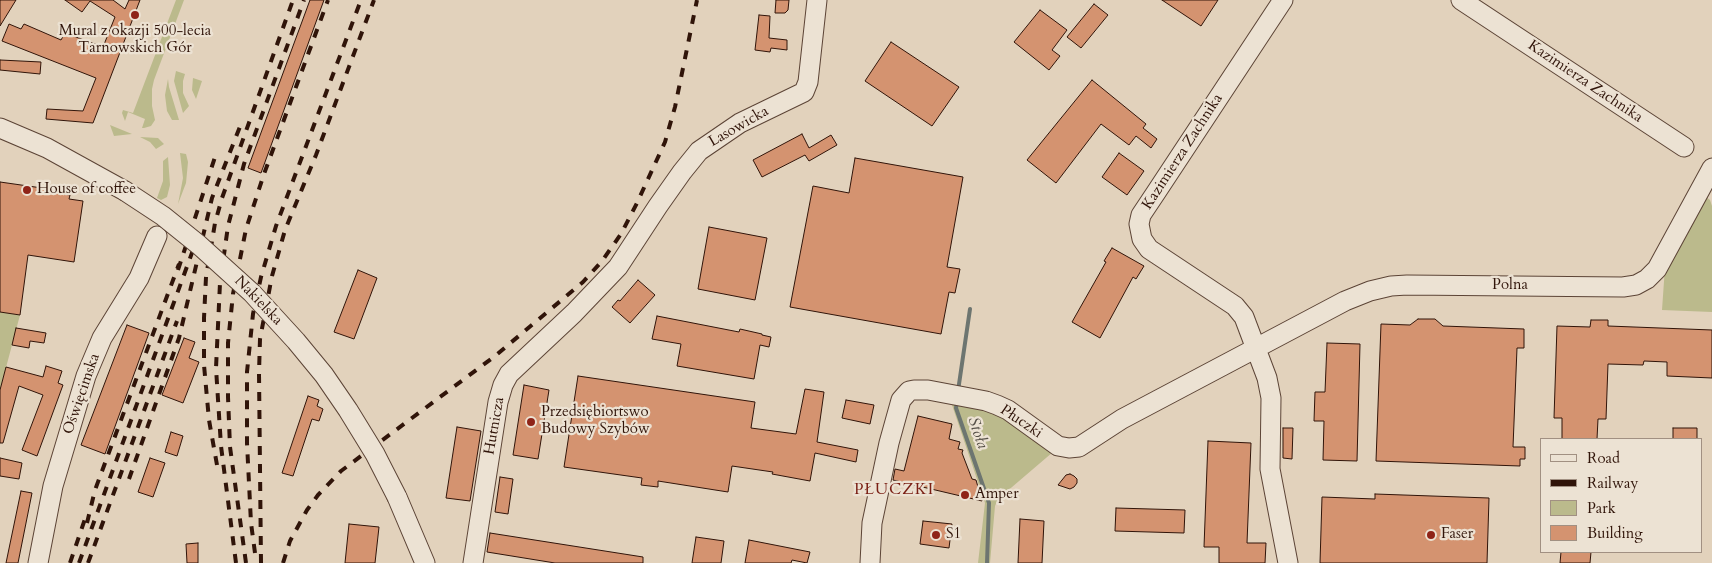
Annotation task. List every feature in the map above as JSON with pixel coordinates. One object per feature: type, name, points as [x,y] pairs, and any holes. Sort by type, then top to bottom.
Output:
[{"type":"street","name":"Lasowicka","points":[[631,250],[658,206],[699,151],[740,123],[804,92],[808,82],[817,0]]},
{"type":"street","name":"Kazimierza Zachnika","points":[[1283,0],[1154,194],[1141,215],[1139,224],[1144,243],[1149,249],[1238,308],[1244,318],[1267,378],[1271,398],[1270,469],[1288,563]]},
{"type":"street","name":"Kazimierza Zachnika","points":[[1461,0],[1684,147]]},
{"type":"street","name":"Nakielska","points":[[0,128],[47,148],[125,191],[163,216],[199,245],[252,293],[324,375],[348,410],[375,454],[425,563]]},
{"type":"street","name":"Polna","points":[[1256,349],[1360,294],[1391,286],[1623,287],[1636,285],[1647,279],[1657,269],[1712,168]]},
{"type":"street","name":"Oświęcimska","points":[[38,563],[53,486],[86,376],[102,338],[139,278],[157,236]]},
{"type":"street","name":"Hutnicza","points":[[479,562],[498,402],[506,380],[509,374],[604,283],[631,250]]},
{"type":"street","name":"Płuczki","points":[[870,563],[872,523],[889,443],[901,400],[908,392],[928,390],[986,401],[1008,410],[1058,446],[1074,448],[1079,447],[1122,419],[1256,349]]},
{"type":"green space","points":[[176,0],[184,0],[152,89],[152,106],[155,120],[151,126],[142,128],[145,119],[128,112],[125,121],[122,113],[123,110],[133,113]]},
{"type":"green space","points":[[176,71],[185,74],[183,93],[189,106],[183,113],[174,81]]},
{"type":"green space","points":[[193,78],[202,81],[196,99],[192,90]]},
{"type":"green space","points":[[168,79],[179,120],[172,120],[167,111],[165,95]]},
{"type":"green space","points":[[110,125],[132,134],[114,136]]},
{"type":"green space","points":[[140,137],[158,138],[164,144],[156,149],[150,142]]},
{"type":"green space","points":[[180,153],[186,154],[188,162],[186,183],[178,204],[183,178]]},
{"type":"green space","points":[[168,157],[170,185],[167,197],[161,200],[157,198],[163,181],[163,161]]},
{"type":"green space","points":[[1706,197],[1710,200],[1712,206],[1712,312],[1662,310],[1665,267]]},
{"type":"green space","points":[[0,312],[20,315],[0,390]]},
{"type":"green space","points":[[951,402],[999,411],[1029,437],[1053,452],[998,499],[995,506],[990,563],[978,563],[985,503]]},
{"type":"building","points":[[0,0],[16,0],[0,26]]},
{"type":"building","points":[[65,0],[113,0],[125,9],[129,0],[140,0],[93,123],[46,119],[47,109],[83,111],[96,78],[2,41],[9,24],[21,29],[24,24],[61,40],[65,33],[103,47],[115,17],[90,1],[82,12]]},
{"type":"building","points":[[310,0],[324,0],[261,173],[248,168]]},
{"type":"building","points":[[776,0],[789,0],[788,10],[785,13],[775,13]]},
{"type":"building","points":[[1162,0],[1218,0],[1201,26]]},
{"type":"building","points":[[1094,4],[1108,15],[1081,48],[1067,37]]},
{"type":"building","points":[[1040,10],[1067,30],[1052,50],[1060,56],[1049,70],[1014,42]]},
{"type":"building","points":[[759,15],[770,16],[769,38],[787,40],[787,50],[771,48],[770,52],[755,50]]},
{"type":"building","points":[[891,42],[959,87],[932,126],[865,81]]},
{"type":"building","points":[[0,60],[41,62],[40,74],[0,70]]},
{"type":"building","points":[[1092,80],[1146,124],[1143,128],[1157,139],[1151,148],[1136,136],[1129,145],[1101,124],[1056,183],[1027,160]]},
{"type":"building","points":[[802,134],[809,148],[831,135],[837,145],[809,161],[805,155],[762,177],[753,160]]},
{"type":"building","points":[[1119,153],[1144,171],[1127,195],[1102,177]]},
{"type":"building","points":[[855,158],[963,177],[947,267],[960,269],[955,293],[949,292],[941,334],[790,307],[813,186],[849,193]]},
{"type":"building","points":[[0,182],[63,191],[62,194],[70,195],[69,199],[83,201],[74,262],[28,255],[20,315],[0,312]]},
{"type":"building","points":[[709,227],[767,238],[755,300],[698,289]]},
{"type":"building","points":[[1112,248],[1144,266],[1136,279],[1133,277],[1100,338],[1072,322]]},
{"type":"building","points":[[358,270],[377,278],[354,339],[334,332]]},
{"type":"building","points":[[638,280],[655,295],[630,323],[612,307],[618,300],[620,301]]},
{"type":"building","points":[[657,316],[739,332],[740,329],[762,334],[771,337],[769,347],[760,345],[754,379],[677,366],[681,344],[652,339]]},
{"type":"building","points":[[1418,319],[1435,319],[1443,326],[1524,329],[1524,348],[1517,348],[1513,447],[1525,447],[1525,459],[1520,459],[1520,466],[1376,461],[1381,324],[1410,325]]},
{"type":"building","points":[[1591,320],[1608,320],[1608,326],[1712,330],[1712,378],[1667,376],[1667,362],[1644,361],[1643,365],[1608,364],[1606,419],[1598,419],[1597,438],[1562,438],[1562,418],[1554,418],[1557,326],[1590,327]]},
{"type":"building","points":[[127,325],[149,333],[105,454],[81,445]]},
{"type":"building","points":[[16,328],[46,333],[44,343],[30,341],[29,348],[12,345]]},
{"type":"building","points":[[184,338],[195,342],[189,358],[199,362],[183,403],[162,395]]},
{"type":"building","points":[[1327,343],[1360,344],[1357,461],[1323,460],[1324,421],[1314,421],[1315,392],[1325,392]]},
{"type":"building","points":[[46,366],[62,371],[58,383],[63,385],[37,456],[22,450],[43,395],[19,386],[3,443],[0,443],[0,390],[6,367],[43,377]]},
{"type":"building","points":[[578,376],[755,402],[751,428],[796,434],[805,389],[824,392],[817,442],[858,450],[856,462],[815,453],[810,481],[772,474],[773,472],[732,466],[728,492],[658,481],[658,487],[641,485],[642,478],[564,467]]},
{"type":"building","name":"Przedsiębiortswo Budowy Szybów","points":[[524,385],[549,390],[538,459],[513,455]]},
{"type":"building","points":[[308,396],[319,400],[317,406],[323,409],[319,421],[312,419],[293,476],[282,473]]},
{"type":"building","points":[[846,400],[874,405],[870,424],[842,418]]},
{"type":"building","points":[[918,416],[952,424],[949,439],[960,442],[958,449],[963,450],[962,453],[972,479],[976,480],[982,501],[893,480],[895,469],[904,471]]},
{"type":"building","points":[[457,427],[481,431],[470,501],[446,498]]},
{"type":"building","points":[[1283,428],[1293,428],[1292,459],[1283,458]]},
{"type":"building","points":[[1673,428],[1697,428],[1697,438],[1673,438]]},
{"type":"building","points":[[171,432],[183,436],[177,456],[165,452]]},
{"type":"building","points":[[1208,441],[1251,443],[1247,543],[1266,543],[1265,563],[1219,563],[1219,547],[1204,547]]},
{"type":"building","points":[[0,458],[22,463],[19,479],[0,476]]},
{"type":"building","points":[[150,458],[165,463],[153,497],[138,492]]},
{"type":"building","points":[[1070,474],[1077,479],[1074,487],[1070,489],[1058,485],[1066,475]]},
{"type":"building","points":[[500,477],[513,479],[508,514],[495,512]]},
{"type":"building","points":[[21,491],[32,493],[18,563],[6,563]]},
{"type":"building","name":"Faser","points":[[1375,494],[1489,498],[1487,563],[1320,563],[1322,497],[1375,499]]},
{"type":"building","points":[[1116,508],[1185,510],[1184,533],[1115,531]]},
{"type":"building","points":[[1020,519],[1044,521],[1042,563],[1018,563]]},
{"type":"building","points":[[923,521],[952,524],[949,548],[920,544]]},
{"type":"building","points":[[349,524],[379,527],[375,563],[345,563]]},
{"type":"building","points":[[490,533],[643,557],[643,563],[555,563],[487,552]]},
{"type":"building","points":[[696,537],[724,541],[721,563],[692,563]]},
{"type":"building","points":[[749,540],[810,552],[807,563],[792,560],[791,563],[745,563]]},
{"type":"building","points":[[198,543],[198,563],[187,563],[186,544]]},
{"type":"building","points":[[1561,553],[1591,553],[1590,563],[1560,563]]},
{"type":"waterway","name":"Stoła","points":[[958,391],[970,309]]},
{"type":"waterway","name":"Stoła","points":[[957,401],[956,408],[989,503],[987,563]]},
{"type":"railway","points":[[217,465],[209,420],[204,365],[206,277],[215,223],[222,198],[293,0]]},
{"type":"railway","points":[[236,563],[221,446],[216,368],[220,283],[228,226],[244,164],[304,0]]},
{"type":"railway","points":[[246,563],[230,447],[228,343],[233,294],[246,229],[264,174],[328,0]]},
{"type":"railway","points":[[255,553],[251,523],[247,443],[247,372],[253,314],[261,277],[276,226],[361,0]]},
{"type":"railway","points":[[261,563],[260,339],[272,276],[285,230],[316,155],[374,0]]},
{"type":"railway","points":[[283,563],[290,541],[307,510],[318,495],[341,471],[495,356],[583,282],[602,261],[621,234],[665,142],[675,107],[697,0]]},
{"type":"railway","points":[[129,479],[179,338],[212,198],[241,124]]},
{"type":"railway","points":[[178,270],[216,154]]},
{"type":"railway","points":[[79,563],[193,250]]},
{"type":"railway","points":[[87,523],[95,490],[179,264]]},
{"type":"railway","points":[[88,563],[177,321]]},
{"type":"railway","points":[[70,563],[86,516]]},
{"type":"place","name":"Mural z okazji 500-lecia Tarnowskich Gór","points":[[135,15]]},
{"type":"place","name":"House of coffee","points":[[27,190]]},
{"type":"place","name":"Przedsiębiortswo Budowy Szybów","points":[[531,422]]},
{"type":"place","name":"Amper","points":[[965,495]]},
{"type":"place","name":"S1","points":[[936,535]]},
{"type":"place","name":"Faser","points":[[1431,535]]},
{"type":"district","name":"PŁUCZKI","points":[[894,490]]}]
